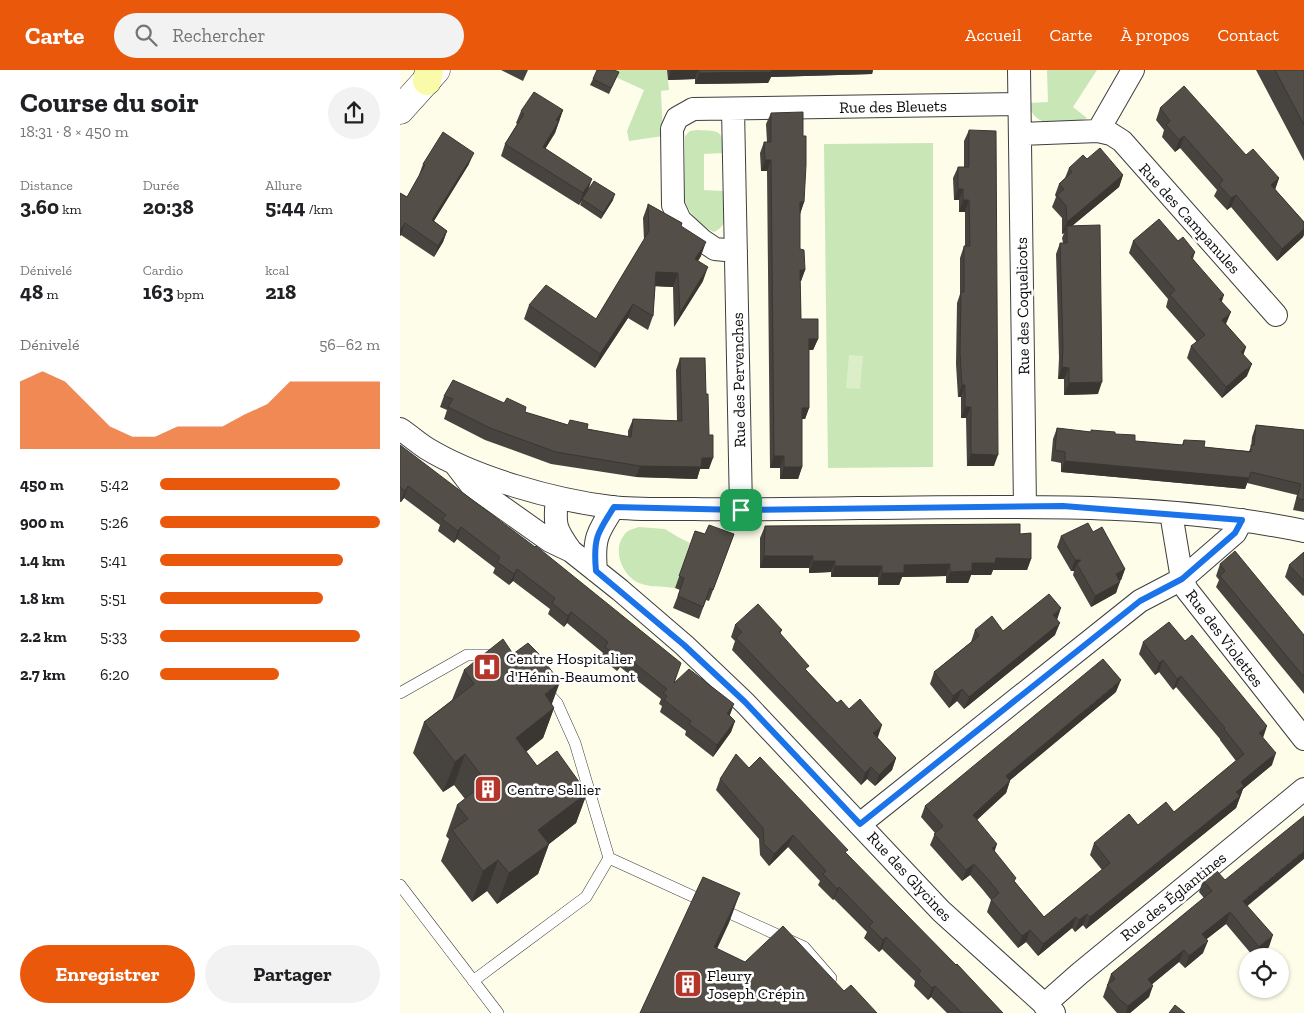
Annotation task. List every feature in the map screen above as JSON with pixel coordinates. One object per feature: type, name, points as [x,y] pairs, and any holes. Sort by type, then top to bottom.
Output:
[{"type":"street","points":[[1019,70],[1019,104]]},
{"type":"street","points":[[1020,134],[1098,131],[1133,70]]},
{"type":"street","points":[[400,110],[430,74]]},
{"type":"street","name":"Rue des Bleuets","points":[[733,109],[1019,104]]},
{"type":"street","name":"Rue des Coquelicots","points":[[1019,104],[1025,507]]},
{"type":"street","points":[[733,109],[692,109],[677,118],[672,129],[671,145],[673,205],[680,220],[703,241],[716,249],[736,251]]},
{"type":"street","name":"Rue des Pervenches","points":[[733,109],[741,510]]},
{"type":"street","name":"Rue des Campanules","points":[[1098,131],[1111,134],[1122,141],[1276,315]]},
{"type":"street","name":"Rue des Glycines","points":[[400,429],[427,448],[455,463],[491,477],[557,498],[555,521],[559,535],[571,551]]},
{"type":"street","name":"Rue des Glycines","points":[[455,463],[471,485],[550,541],[571,551],[684,645],[745,702],[941,911],[1049,1009]]},
{"type":"street","points":[[557,498],[614,507],[741,510],[1063,506],[1242,520],[1304,531]]},
{"type":"street","points":[[596,571],[594,548],[599,530],[614,507]]},
{"type":"street","points":[[860,824],[1140,601],[1182,579],[1170,513]]},
{"type":"street","name":"Rue des Violettes","points":[[1242,520],[1235,533],[1182,579],[1196,601],[1304,739]]},
{"type":"street","name":"Rue des Églantines","points":[[1049,1009],[1078,974],[1304,789]]},
{"type":"lane","points":[[400,693],[467,655],[509,655]]},
{"type":"lane","points":[[473,980],[586,897],[609,858],[575,743],[557,703],[536,682]]},
{"type":"lane","points":[[609,858],[804,947],[836,984]]},
{"type":"lane","points":[[400,885],[498,1013]]},
{"type":"green space","points":[[600,70],[667,70],[669,90],[661,91],[663,136],[629,141],[627,131],[644,90]]},
{"type":"green space","points":[[1047,70],[1097,70],[1073,107],[1087,118],[1070,122],[1052,123],[1037,118],[1032,112],[1029,103],[1048,102]]},
{"type":"green space","points":[[690,131],[715,131],[721,135],[723,145],[724,153],[704,154],[704,190],[724,191],[725,220],[723,225],[714,232],[697,220],[685,202],[685,136]]},
{"type":"green space","points":[[933,143],[933,467],[828,468],[824,144]]},
{"type":"green space","points":[[849,355],[863,356],[860,389],[846,388]]},
{"type":"green space","points":[[639,527],[665,529],[690,543],[675,588],[643,585],[627,574],[620,560],[620,544],[628,531]]},
{"type":"building","points":[[597,70],[614,70],[619,72],[611,88],[593,79]]},
{"type":"building","points":[[699,70],[772,70],[772,72],[699,73]]},
{"type":"building","points":[[1275,70],[1304,70],[1304,125]]},
{"type":"building","points":[[1184,86],[1246,155],[1253,149],[1279,178],[1271,185],[1304,222],[1304,229],[1282,249],[1236,195],[1231,198],[1219,185],[1223,180],[1184,136],[1179,140],[1166,125],[1170,121],[1160,108]]},
{"type":"building","points":[[534,92],[563,110],[556,120],[559,121],[543,147],[592,179],[583,193],[505,144],[524,114],[521,111]]},
{"type":"building","points":[[803,112],[803,136],[806,136],[806,165],[804,202],[800,202],[800,249],[804,250],[805,270],[800,270],[801,319],[818,319],[818,339],[809,339],[809,408],[802,408],[802,467],[784,467],[784,456],[774,456],[771,160],[765,160],[764,142],[771,142],[771,113]]},
{"type":"building","points":[[969,130],[996,131],[998,455],[971,454],[971,407],[965,407],[965,385],[962,385],[960,353],[961,292],[964,292],[964,246],[970,246],[969,200],[963,200],[963,189],[958,189],[958,167],[969,167]]},
{"type":"building","points":[[443,132],[474,153],[432,220],[447,231],[438,246],[405,223],[400,231],[400,193],[407,197],[425,165],[423,164]]},
{"type":"building","points":[[1100,148],[1123,175],[1067,222],[1066,206],[1057,195],[1064,189],[1059,184],[1072,172],[1069,168],[1083,155],[1087,159]]},
{"type":"building","points":[[594,181],[615,194],[603,213],[582,199]]},
{"type":"building","points":[[648,204],[682,223],[681,226],[706,242],[695,259],[708,267],[680,313],[678,273],[656,272],[653,316],[633,304],[600,354],[529,305],[546,285],[596,319],[649,231]]},
{"type":"building","points":[[1159,219],[1178,241],[1183,237],[1195,252],[1191,257],[1224,295],[1219,299],[1231,312],[1222,320],[1246,347],[1241,352],[1252,364],[1226,387],[1191,346],[1205,335],[1170,295],[1175,290],[1133,241]]},
{"type":"building","points":[[1100,225],[1102,382],[1069,383],[1069,368],[1062,367],[1060,243],[1067,243],[1067,226]]},
{"type":"building","points":[[680,358],[705,358],[709,435],[713,435],[713,458],[702,458],[701,467],[640,466],[556,452],[490,428],[448,407],[453,399],[444,396],[453,380],[504,403],[507,398],[526,407],[525,412],[568,425],[570,420],[588,424],[587,429],[631,437],[633,419],[682,421]]},
{"type":"building","points":[[1256,425],[1304,430],[1304,500],[1297,498],[1301,484],[1251,472],[1249,478],[1065,461],[1065,452],[1055,450],[1057,428],[1135,435],[1135,441],[1183,445],[1184,440],[1205,441],[1204,447],[1251,452],[1251,445],[1254,445]]},
{"type":"building","points":[[400,445],[536,546],[681,663],[674,683],[689,669],[734,704],[727,713],[735,721],[717,745],[689,724],[691,721],[664,700],[667,696],[663,693],[667,689],[624,655],[621,659],[605,647],[608,642],[571,612],[568,616],[552,603],[555,598],[517,569],[514,574],[497,562],[500,557],[461,527],[458,531],[442,519],[446,515],[408,486],[405,491],[400,487]]},
{"type":"building","points":[[1088,523],[1093,532],[1102,527],[1125,569],[1116,574],[1120,582],[1095,596],[1077,564],[1081,560],[1075,560],[1061,536]]},
{"type":"building","points":[[1020,524],[1020,534],[1031,533],[1031,559],[996,558],[995,563],[972,563],[972,571],[950,572],[950,564],[904,565],[904,573],[882,573],[882,566],[835,566],[835,561],[813,561],[813,556],[764,556],[765,526]]},
{"type":"building","points":[[709,525],[734,534],[713,590],[710,588],[703,607],[678,596],[684,578],[679,576],[695,531],[705,534]]},
{"type":"building","points":[[1235,551],[1304,635],[1304,677],[1220,576],[1225,571],[1220,564]]},
{"type":"building","points":[[1304,552],[1304,581],[1289,565]]},
{"type":"building","points":[[1049,594],[1061,608],[1053,615],[1060,623],[969,697],[962,689],[953,696],[934,672],[979,636],[975,630],[992,616],[1003,631]]},
{"type":"building","points":[[758,604],[782,630],[779,632],[809,666],[805,669],[837,703],[841,700],[849,709],[860,699],[882,725],[873,733],[896,758],[879,775],[871,767],[865,773],[736,638],[742,632],[735,625]]},
{"type":"building","points":[[1169,622],[1185,641],[1192,635],[1267,726],[1259,733],[1276,753],[1241,782],[1244,786],[1236,792],[1240,796],[1090,917],[1087,914],[1079,920],[1076,917],[1043,944],[1030,930],[1022,936],[991,900],[999,893],[987,878],[974,864],[966,870],[934,834],[943,826],[925,806],[1103,659],[1121,680],[1006,776],[1010,781],[973,815],[997,844],[992,848],[1016,878],[1014,881],[1044,917],[1110,863],[1094,843],[1129,814],[1138,825],[1166,802],[1174,812],[1244,754],[1225,728],[1181,676],[1177,679],[1163,660],[1159,663],[1143,642]]},
{"type":"building","name":"Centre Sellier","points":[[503,639],[513,654],[528,643],[560,682],[545,694],[554,708],[516,738],[537,766],[557,751],[587,793],[538,830],[549,844],[509,873],[498,860],[483,871],[452,830],[468,819],[457,805],[486,782],[465,754],[455,762],[424,722],[474,684],[464,670]]},
{"type":"building","points":[[736,754],[749,768],[760,757],[848,850],[845,852],[1003,1013],[962,1013],[935,986],[932,988],[918,974],[921,971],[886,937],[883,940],[869,926],[873,922],[839,887],[837,889],[823,874],[826,871],[793,835],[774,854],[764,844],[763,828],[720,779]]},
{"type":"building","points":[[1304,816],[1304,851],[1243,901],[1273,935],[1259,947],[1230,912],[1202,934],[1208,941],[1189,956],[1184,950],[1148,979],[1153,986],[1128,1006],[1120,1000],[1107,985],[1115,979],[1111,974],[1212,891],[1203,880],[1216,870],[1225,880]]},
{"type":"building","points":[[703,877],[740,893],[714,947],[745,962],[783,926],[844,991],[851,985],[877,1013],[640,1013]]},
{"type":"building","points":[[1175,1005],[1185,1013],[1169,1013]]},
{"type":"place","name":"Centre Hospitalier d'Hénin-Beaumont","points":[[487,667]]},
{"type":"place","name":"Centre Sellier","points":[[488,789]]},
{"type":"place","name":"Fleury Joseph Crépin","points":[[688,984]]},
{"type":"route","points":[[1063,506],[1242,520],[1235,533],[1182,579],[1140,601],[860,824],[745,702],[684,645],[596,571],[594,548],[599,530],[614,507],[741,510],[1063,506]]}]
